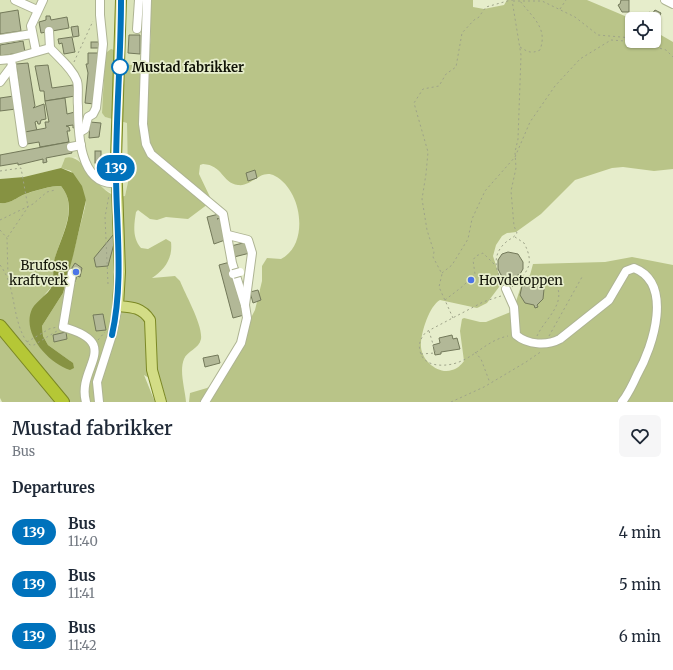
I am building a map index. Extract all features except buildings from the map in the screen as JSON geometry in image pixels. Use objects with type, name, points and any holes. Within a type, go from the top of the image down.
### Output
[{"type":"highway","points":[[0,326],[63,402]]},
{"type":"main road","points":[[121,0],[116,183],[120,272],[118,306],[139,309],[145,313],[150,320],[152,370],[161,402]]},
{"type":"street","points":[[15,0],[37,10]]},
{"type":"street","points":[[36,51],[31,26],[37,10],[43,0]]},
{"type":"street","points":[[80,132],[85,129],[88,117],[94,118],[96,108],[103,44],[100,0]]},
{"type":"street","points":[[138,0],[138,29]]},
{"type":"street","points":[[147,0],[143,124],[146,144],[151,154],[223,214],[228,235],[232,264],[245,306],[247,318],[241,343],[206,402]]},
{"type":"street","points":[[665,0],[673,4]]},
{"type":"street","points":[[49,31],[50,48],[69,69],[77,82],[81,151],[92,174],[104,182],[116,183]]},
{"type":"street","points":[[0,39],[18,39],[32,34]]},
{"type":"street","points":[[0,82],[12,62],[22,55],[50,48]]},
{"type":"street","points":[[0,60],[12,62]]},
{"type":"street","points":[[12,62],[20,108],[23,143]]},
{"type":"street","points":[[71,147],[81,145]]},
{"type":"street","points":[[228,235],[248,240],[252,253],[245,306]]},
{"type":"street","points":[[508,292],[515,313],[516,335],[523,339],[549,344],[609,300],[626,271],[634,268],[647,274],[658,286],[661,293],[663,304],[660,325],[648,356],[622,402]]},
{"type":"street","points":[[237,273],[250,271]]},
{"type":"street","points":[[72,273],[63,327],[84,335],[92,343],[95,349],[95,356],[85,386],[86,402]]},
{"type":"street","points":[[99,402],[97,382],[112,335],[118,306]]},
{"type":"path","points":[[442,274],[433,257],[434,252],[423,214],[422,199],[428,152],[421,133],[417,108],[414,103],[424,89],[439,86],[446,74],[456,67],[462,33],[474,20],[478,18],[486,7],[512,0],[542,1],[575,17],[598,35],[625,37]]},
{"type":"path","points":[[495,265],[500,249],[517,233],[514,226],[511,192],[516,168],[515,157],[519,107],[520,46],[512,0]]},
{"type":"path","points":[[559,10],[566,0]]},
{"type":"path","points":[[520,1],[542,29],[544,40],[540,50],[535,52],[530,53],[520,46]]},
{"type":"path","points":[[69,69],[76,59],[92,22],[100,15]]},
{"type":"path","points":[[453,318],[439,287],[442,274],[452,265],[468,239],[472,219],[485,191],[515,157],[530,122],[555,86],[580,59],[612,40],[625,41]]},
{"type":"path","points":[[660,48],[666,50],[673,57]]},
{"type":"path","points":[[0,171],[20,168],[28,207],[7,238],[8,277],[17,318],[27,342],[32,345],[63,327]]},
{"type":"path","points":[[0,220],[28,207],[47,192],[55,190]]},
{"type":"path","points":[[108,284],[105,217],[107,199],[110,192]]},
{"type":"path","points":[[0,230],[7,238]]},
{"type":"path","points":[[514,237],[519,238],[524,242],[529,254],[528,269],[520,280],[508,292],[483,302],[429,330],[421,339],[419,345],[423,359],[429,363],[439,365],[459,362],[494,340],[516,335]]},
{"type":"path","points":[[445,300],[463,286],[475,274],[473,260],[476,256],[485,254],[495,265],[508,292]]},
{"type":"path","points":[[0,265],[8,277]]},
{"type":"path","points":[[451,402],[490,384],[526,362],[549,344],[548,338],[552,328],[582,277]]},
{"type":"path","points":[[536,342],[540,329],[553,314],[556,307],[559,291],[554,280]]},
{"type":"path","points":[[27,342],[49,329]]},
{"type":"path","points":[[421,354],[435,354],[429,330]]},
{"type":"path","points":[[474,352],[481,359],[490,384]]},
{"type":"shaded area","points":[[0,0],[151,0],[151,39],[148,56],[128,66],[105,57],[102,113],[105,117],[127,123],[128,182],[125,196],[114,194],[104,189],[95,181],[76,157],[64,160],[61,168],[24,177],[0,179]]},
{"type":"shaded area","points":[[151,0],[473,0],[473,7],[484,9],[504,5],[507,0],[587,0],[625,16],[625,48],[661,48],[661,35],[673,42],[673,169],[654,171],[623,167],[612,168],[575,180],[541,214],[516,232],[507,233],[502,236],[496,245],[493,256],[501,281],[499,287],[487,303],[477,308],[440,300],[436,303],[426,321],[422,335],[421,347],[424,357],[437,369],[447,371],[459,367],[464,361],[460,331],[462,319],[464,318],[486,322],[513,311],[521,286],[530,275],[533,264],[605,262],[632,257],[673,265],[673,402],[189,402],[190,393],[207,388],[218,381],[255,310],[262,281],[262,266],[267,258],[281,259],[290,252],[296,242],[299,230],[299,217],[296,204],[284,183],[275,176],[265,174],[248,183],[238,185],[229,181],[215,167],[203,164],[200,165],[199,174],[210,197],[208,204],[188,219],[166,217],[157,220],[150,219],[138,210],[136,212],[134,226],[136,240],[141,248],[148,249],[166,239],[171,242],[171,254],[167,263],[164,268],[152,278],[175,276],[180,281],[199,326],[201,333],[200,342],[184,359],[182,369],[186,402],[167,402],[160,379],[149,378],[144,375],[155,402],[2,402],[0,398],[0,203],[8,202],[41,189],[52,187],[61,186],[66,194],[69,212],[67,222],[54,261],[53,282],[44,296],[42,303],[35,340],[54,360],[70,361],[48,345],[43,336],[42,326],[63,293],[86,200],[71,171],[61,168],[65,158],[72,158],[79,162],[107,192],[116,196],[125,196],[128,182],[127,123],[105,117],[102,113],[105,57],[107,52],[111,49],[117,51],[122,64],[131,65],[148,56],[151,39]]},
{"type":"shaded area","points":[[61,168],[73,173],[82,186],[86,200],[63,293],[42,326],[43,336],[48,345],[73,363],[74,368],[70,370],[53,361],[45,354],[33,337],[30,328],[32,309],[52,286],[54,261],[69,214],[69,204],[66,195],[61,186],[52,187],[24,194],[8,202],[0,203],[0,179],[24,177]]},
{"type":"bus line","name":"139","points":[[112,335],[118,306],[120,272],[116,159],[121,0]]},
{"type":"place","name":"Mustad fabrikker","points":[[120,67]]},
{"type":"place","name":"Brufoss kraftverk","points":[[76,272]]},
{"type":"place","name":"Hovdetoppen","points":[[471,280]]}]
